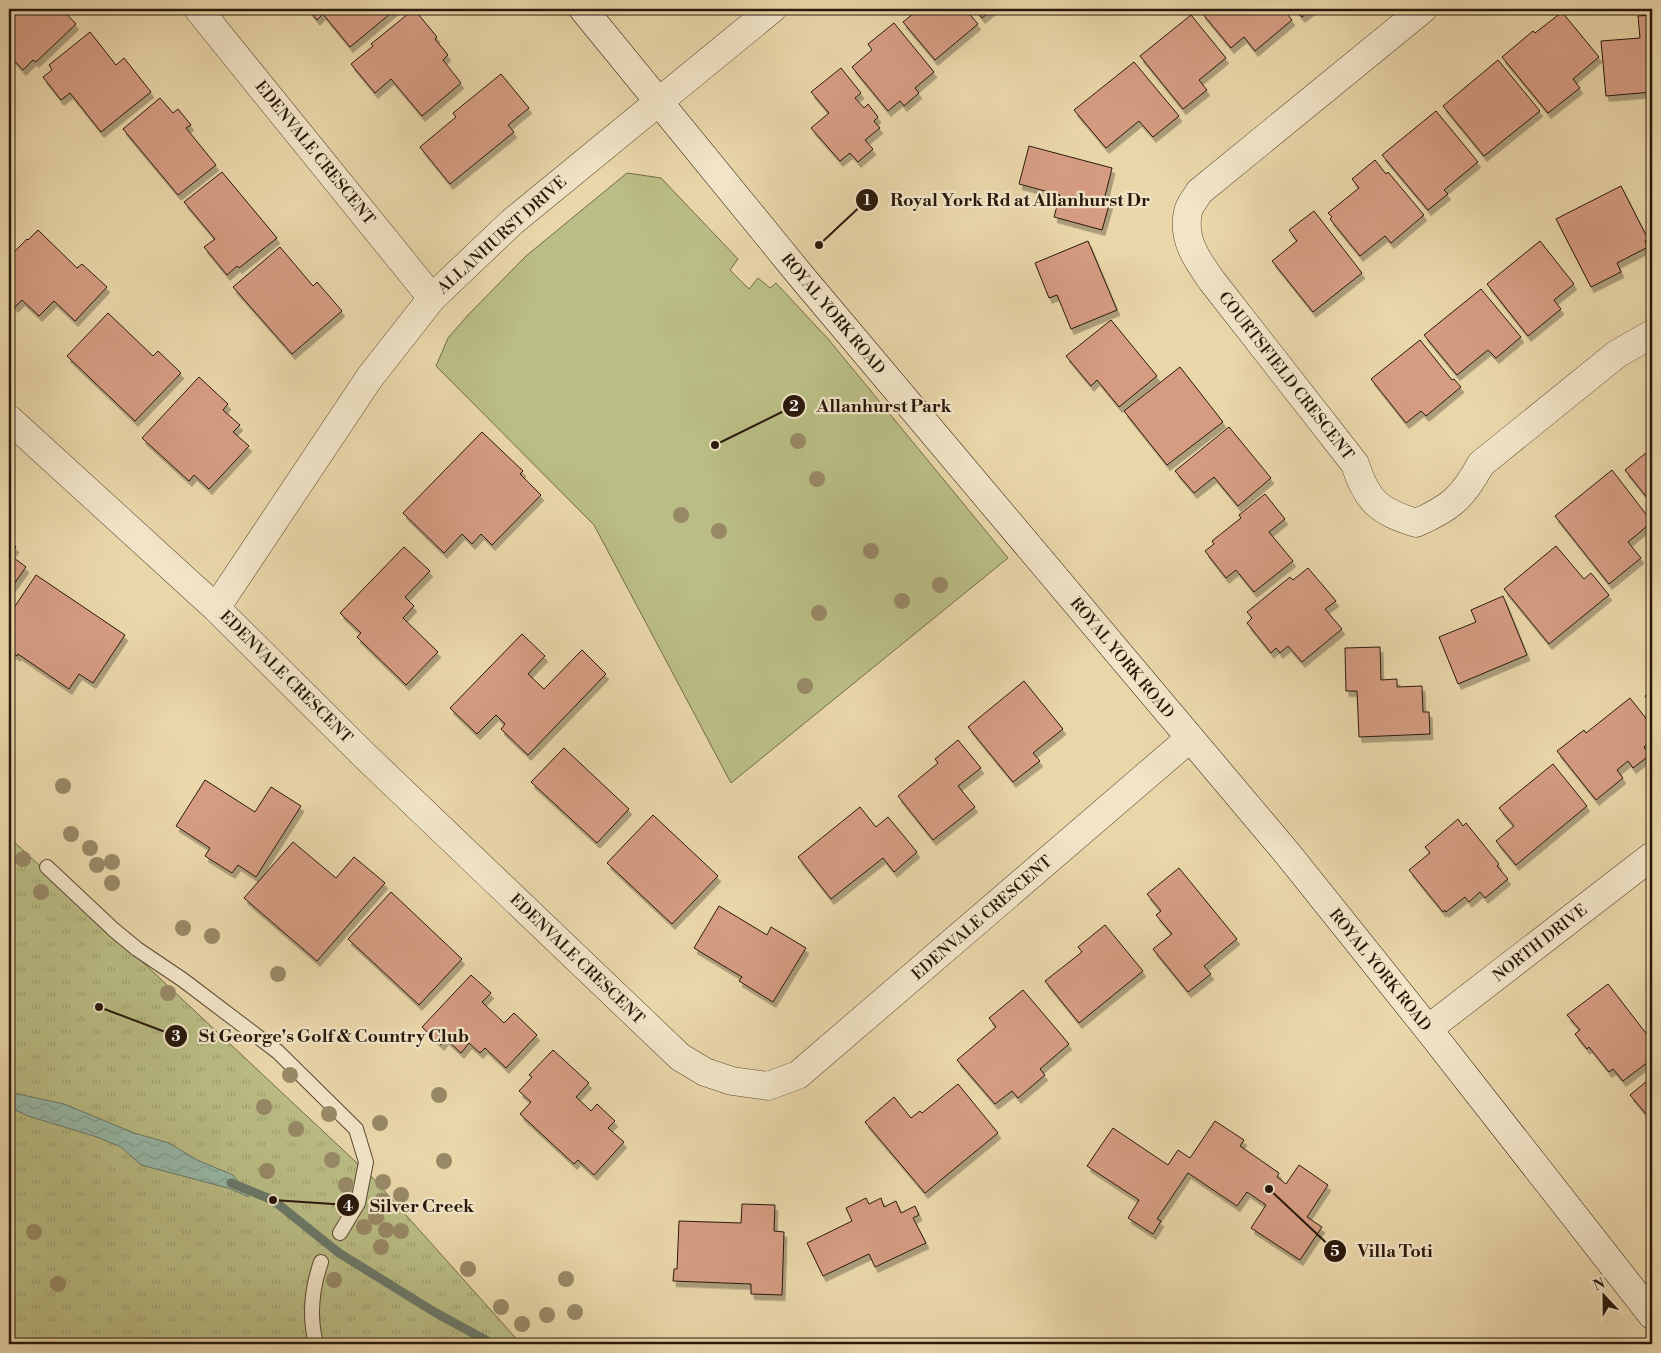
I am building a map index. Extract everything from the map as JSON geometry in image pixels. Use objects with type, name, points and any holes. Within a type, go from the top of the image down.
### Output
[{"type":"street","name":"EDENVALE CRESCENT","points":[[198,9],[432,298]]},
{"type":"street","name":"ROYAL YORK ROAD","points":[[583,9],[801,276],[1287,854],[1428,1029],[1652,1314]]},
{"type":"street","name":"ALLANHURST DRIVE","points":[[216,608],[370,378],[432,298],[512,222],[772,9]]},
{"type":"street","name":"COURTSFIELD CRESCENT","points":[[1423,9],[1199,192],[1188,211],[1186,234],[1195,257],[1355,464],[1360,482],[1372,500],[1392,515],[1416,523],[1440,512],[1460,496],[1481,464],[1617,354],[1652,334]]},
{"type":"street","name":"EDENVALE CRESCENT","points":[[9,418],[216,608],[365,756],[680,1057],[705,1072],[732,1081],[768,1086],[798,1075],[1189,739]]},
{"type":"street","name":"NORTH DRIVE","points":[[1428,1029],[1652,856]]},
{"type":"lane","points":[[47,867],[114,930],[278,1052],[356,1129],[366,1162],[358,1203],[340,1233]]},
{"type":"lane","points":[[316,1344],[312,1312],[315,1280],[321,1262]]},
{"type":"green space","points":[[627,173],[661,178],[738,259],[730,270],[749,289],[758,278],[770,288],[776,283],[829,340],[1008,558],[731,783],[594,525],[436,366],[448,338],[526,256]]},
{"type":"green space","points":[[9,837],[372,1177],[521,1344],[9,1344]]},
{"type":"water","points":[[9,1092],[64,1104],[134,1133],[169,1143],[197,1160],[233,1175],[249,1197],[228,1188],[141,1165],[121,1147],[97,1137],[28,1116],[9,1107]]},
{"type":"building","points":[[9,9],[62,9],[76,24],[36,62],[33,60],[23,70],[9,55],[9,43],[14,39],[9,33]]},
{"type":"building","points":[[308,9],[396,9],[350,47],[323,14],[317,20]]},
{"type":"building","points":[[414,9],[437,37],[435,39],[448,55],[443,60],[461,83],[422,116],[391,79],[375,93],[351,64],[373,46],[371,44]]},
{"type":"building","points":[[919,9],[965,9],[978,24],[935,60],[903,22]]},
{"type":"building","points":[[975,9],[993,9],[982,18]]},
{"type":"building","points":[[1207,9],[1283,9],[1292,20],[1255,51],[1244,37],[1231,48],[1202,13]]},
{"type":"building","points":[[1295,9],[1312,9],[1302,17]]},
{"type":"building","points":[[1562,12],[1599,57],[1573,79],[1580,88],[1548,113],[1502,57],[1533,31],[1535,33]]},
{"type":"building","points":[[1191,15],[1226,58],[1199,80],[1207,90],[1183,109],[1140,56]]},
{"type":"building","points":[[1652,15],[1652,92],[1606,96],[1601,41],[1640,38],[1638,16]]},
{"type":"building","points":[[894,23],[934,72],[915,88],[919,93],[904,106],[900,101],[888,111],[852,67],[872,50],[868,44]]},
{"type":"building","points":[[90,32],[116,65],[124,58],[151,92],[101,132],[70,93],[61,100],[43,77],[52,70],[49,65]]},
{"type":"building","points":[[1498,60],[1540,111],[1484,156],[1443,106]]},
{"type":"building","points":[[1134,62],[1179,116],[1153,137],[1139,121],[1106,148],[1074,110]]},
{"type":"building","points":[[841,68],[861,93],[855,98],[864,108],[868,104],[878,117],[874,121],[880,128],[865,140],[873,149],[858,162],[850,153],[840,161],[811,128],[829,113],[811,92]]},
{"type":"building","points":[[501,74],[529,108],[508,125],[514,132],[450,184],[420,147],[456,117],[453,113]]},
{"type":"building","points":[[160,98],[173,113],[178,109],[191,125],[186,128],[216,165],[178,195],[123,129]]},
{"type":"building","points":[[1436,111],[1478,162],[1444,190],[1448,194],[1428,210],[1382,155]]},
{"type":"building","points":[[1029,146],[1112,168],[1105,196],[1111,198],[1102,230],[1054,217],[1060,195],[1019,184]]},
{"type":"building","points":[[1375,160],[1386,174],[1388,172],[1424,215],[1391,243],[1385,236],[1360,256],[1330,219],[1332,217],[1328,213],[1359,188],[1352,179]]},
{"type":"building","points":[[222,172],[277,238],[239,268],[237,266],[227,275],[204,247],[215,239],[184,202]]},
{"type":"building","points":[[1652,180],[1652,215],[1646,181]]},
{"type":"building","points":[[1621,186],[1648,239],[1645,241],[1648,247],[1617,263],[1621,272],[1591,287],[1556,219]]},
{"type":"building","points":[[1314,211],[1362,273],[1313,312],[1272,261],[1297,241],[1289,230]]},
{"type":"building","points":[[38,230],[77,268],[82,264],[107,287],[75,321],[54,301],[39,316],[22,300],[15,307],[9,300],[9,257]]},
{"type":"building","points":[[1088,241],[1117,310],[1071,329],[1057,295],[1049,298],[1035,263]]},
{"type":"building","points":[[1540,241],[1574,284],[1554,300],[1561,309],[1528,336],[1487,284]]},
{"type":"building","points":[[280,247],[313,286],[317,282],[342,311],[292,354],[233,287]]},
{"type":"building","points":[[1481,289],[1521,337],[1496,358],[1488,350],[1457,375],[1424,335]]},
{"type":"building","points":[[108,313],[153,356],[158,351],[181,373],[135,421],[67,356]]},
{"type":"building","points":[[1111,320],[1157,376],[1119,407],[1097,380],[1091,386],[1066,356]]},
{"type":"building","points":[[1420,340],[1452,380],[1454,379],[1461,387],[1426,416],[1421,411],[1406,423],[1371,379]]},
{"type":"building","points":[[1180,367],[1223,422],[1167,465],[1124,411]]},
{"type":"building","points":[[199,377],[228,404],[223,410],[240,425],[233,432],[249,446],[209,489],[194,475],[189,481],[142,438]]},
{"type":"building","points":[[1229,427],[1271,478],[1238,506],[1214,477],[1194,493],[1175,471]]},
{"type":"building","points":[[482,432],[523,471],[520,474],[541,495],[492,545],[481,534],[472,544],[462,534],[444,553],[403,513]]},
{"type":"building","points":[[1652,448],[1652,504],[1625,470]]},
{"type":"building","points":[[1612,470],[1652,522],[1628,542],[1641,558],[1609,584],[1555,516]]},
{"type":"building","points":[[1265,494],[1285,519],[1269,532],[1293,561],[1254,592],[1236,570],[1226,578],[1205,551],[1214,544],[1212,541],[1241,518],[1239,515]]},
{"type":"building","points":[[9,541],[16,547],[10,555],[26,567],[9,591]]},
{"type":"building","points":[[1556,546],[1584,579],[1591,573],[1609,595],[1549,644],[1504,589]]},
{"type":"building","points":[[404,547],[430,571],[405,597],[414,606],[403,618],[438,652],[406,685],[357,637],[361,633],[340,613]]},
{"type":"building","points":[[1308,568],[1336,601],[1325,609],[1342,629],[1302,662],[1288,646],[1280,653],[1276,648],[1271,653],[1247,623],[1252,618],[1247,612],[1290,577],[1293,580]]},
{"type":"building","points":[[36,575],[125,635],[93,683],[79,674],[69,689],[18,654],[17,656],[9,650],[9,615]]},
{"type":"building","points":[[1503,596],[1527,655],[1458,684],[1439,637],[1476,622],[1471,610]]},
{"type":"building","points":[[522,634],[545,656],[528,674],[544,689],[582,650],[606,674],[528,755],[501,729],[505,724],[496,715],[477,734],[450,708]]},
{"type":"building","points":[[1380,647],[1381,680],[1397,679],[1397,687],[1422,686],[1423,712],[1429,712],[1430,734],[1359,737],[1357,691],[1346,691],[1345,648]]},
{"type":"building","points":[[1024,681],[1063,729],[1033,753],[1040,761],[1013,782],[968,727]]},
{"type":"building","points":[[1652,690],[1652,705],[1645,696]]},
{"type":"building","points":[[1630,698],[1652,726],[1652,740],[1644,747],[1650,755],[1633,768],[1628,761],[1617,770],[1623,778],[1596,800],[1557,751],[1584,730],[1586,733]]},
{"type":"building","points":[[958,740],[981,768],[958,786],[975,807],[933,840],[898,796],[938,763],[935,759]]},
{"type":"building","points":[[564,748],[629,809],[597,843],[531,782]]},
{"type":"building","points":[[1553,764],[1587,806],[1516,865],[1496,841],[1514,826],[1499,808]]},
{"type":"building","points":[[205,780],[255,812],[271,787],[301,806],[256,877],[238,865],[232,873],[205,856],[210,848],[176,826]]},
{"type":"building","points":[[860,807],[876,827],[888,817],[917,852],[894,872],[883,858],[831,899],[798,857]]},
{"type":"building","points":[[653,815],[718,876],[672,924],[607,863]]},
{"type":"building","points":[[1458,819],[1463,826],[1466,823],[1499,864],[1497,866],[1508,879],[1485,898],[1480,892],[1469,902],[1465,897],[1446,912],[1445,910],[1443,912],[1409,870],[1430,853],[1425,847]]},
{"type":"building","points":[[293,842],[336,878],[354,857],[385,883],[317,961],[244,898]]},
{"type":"building","points":[[1179,868],[1237,939],[1204,966],[1211,974],[1188,992],[1153,949],[1172,934],[1156,915],[1161,911],[1147,894]]},
{"type":"building","points":[[391,892],[462,959],[419,1005],[348,939]]},
{"type":"building","points":[[719,906],[767,935],[771,927],[806,948],[773,1002],[739,981],[742,977],[694,948]]},
{"type":"building","points":[[1105,925],[1143,971],[1079,1023],[1045,981],[1082,952],[1078,947]]},
{"type":"building","points":[[471,975],[491,993],[482,1002],[504,1023],[514,1013],[537,1035],[506,1068],[485,1048],[480,1053],[469,1043],[461,1053],[446,1039],[441,1045],[422,1027]]},
{"type":"building","points":[[1608,984],[1652,1041],[1652,1059],[1623,1081],[1613,1069],[1609,1072],[1589,1047],[1587,1049],[1575,1034],[1580,1030],[1567,1015]]},
{"type":"building","points":[[1023,990],[1069,1044],[1040,1069],[1045,1075],[1018,1098],[1012,1091],[995,1104],[957,1060],[996,1027],[989,1018]]},
{"type":"building","points":[[553,1050],[589,1083],[576,1097],[591,1111],[597,1104],[615,1121],[608,1128],[624,1142],[594,1175],[578,1160],[574,1164],[520,1114],[531,1102],[519,1091],[532,1077],[529,1075]]},
{"type":"building","points":[[1652,1077],[1652,1121],[1630,1095]]},
{"type":"building","points":[[958,1084],[998,1133],[925,1193],[865,1122],[894,1097],[911,1118],[920,1111],[922,1113]]},
{"type":"building","points":[[1215,1121],[1244,1140],[1240,1146],[1279,1173],[1277,1177],[1286,1184],[1299,1165],[1328,1185],[1307,1217],[1322,1227],[1300,1260],[1251,1228],[1266,1205],[1247,1192],[1237,1206],[1188,1173],[1157,1219],[1161,1221],[1153,1234],[1128,1218],[1139,1200],[1087,1166],[1113,1128],[1168,1165],[1178,1150],[1190,1158]]},
{"type":"building","points":[[866,1198],[869,1204],[881,1198],[884,1207],[896,1201],[901,1213],[915,1206],[919,1215],[913,1218],[926,1243],[875,1267],[869,1254],[823,1276],[807,1243],[852,1221],[846,1208]]},
{"type":"building","points":[[742,1204],[775,1205],[774,1231],[784,1232],[782,1295],[751,1294],[751,1284],[673,1281],[674,1269],[677,1269],[679,1221],[741,1223]]},
{"type":"waterway","points":[[231,1183],[273,1200],[339,1253],[436,1313],[493,1344]]},
{"type":"place","name":"Royal York Rd at Allanhurst Dr","points":[[819,245]]},
{"type":"place","name":"Allanhurst Park","points":[[715,445]]},
{"type":"place","name":"St George's Golf & Country Club","points":[[99,1007]]},
{"type":"place","name":"Villa Toti","points":[[1269,1189]]},
{"type":"place","name":"Silver Creek","points":[[273,1200]]}]
